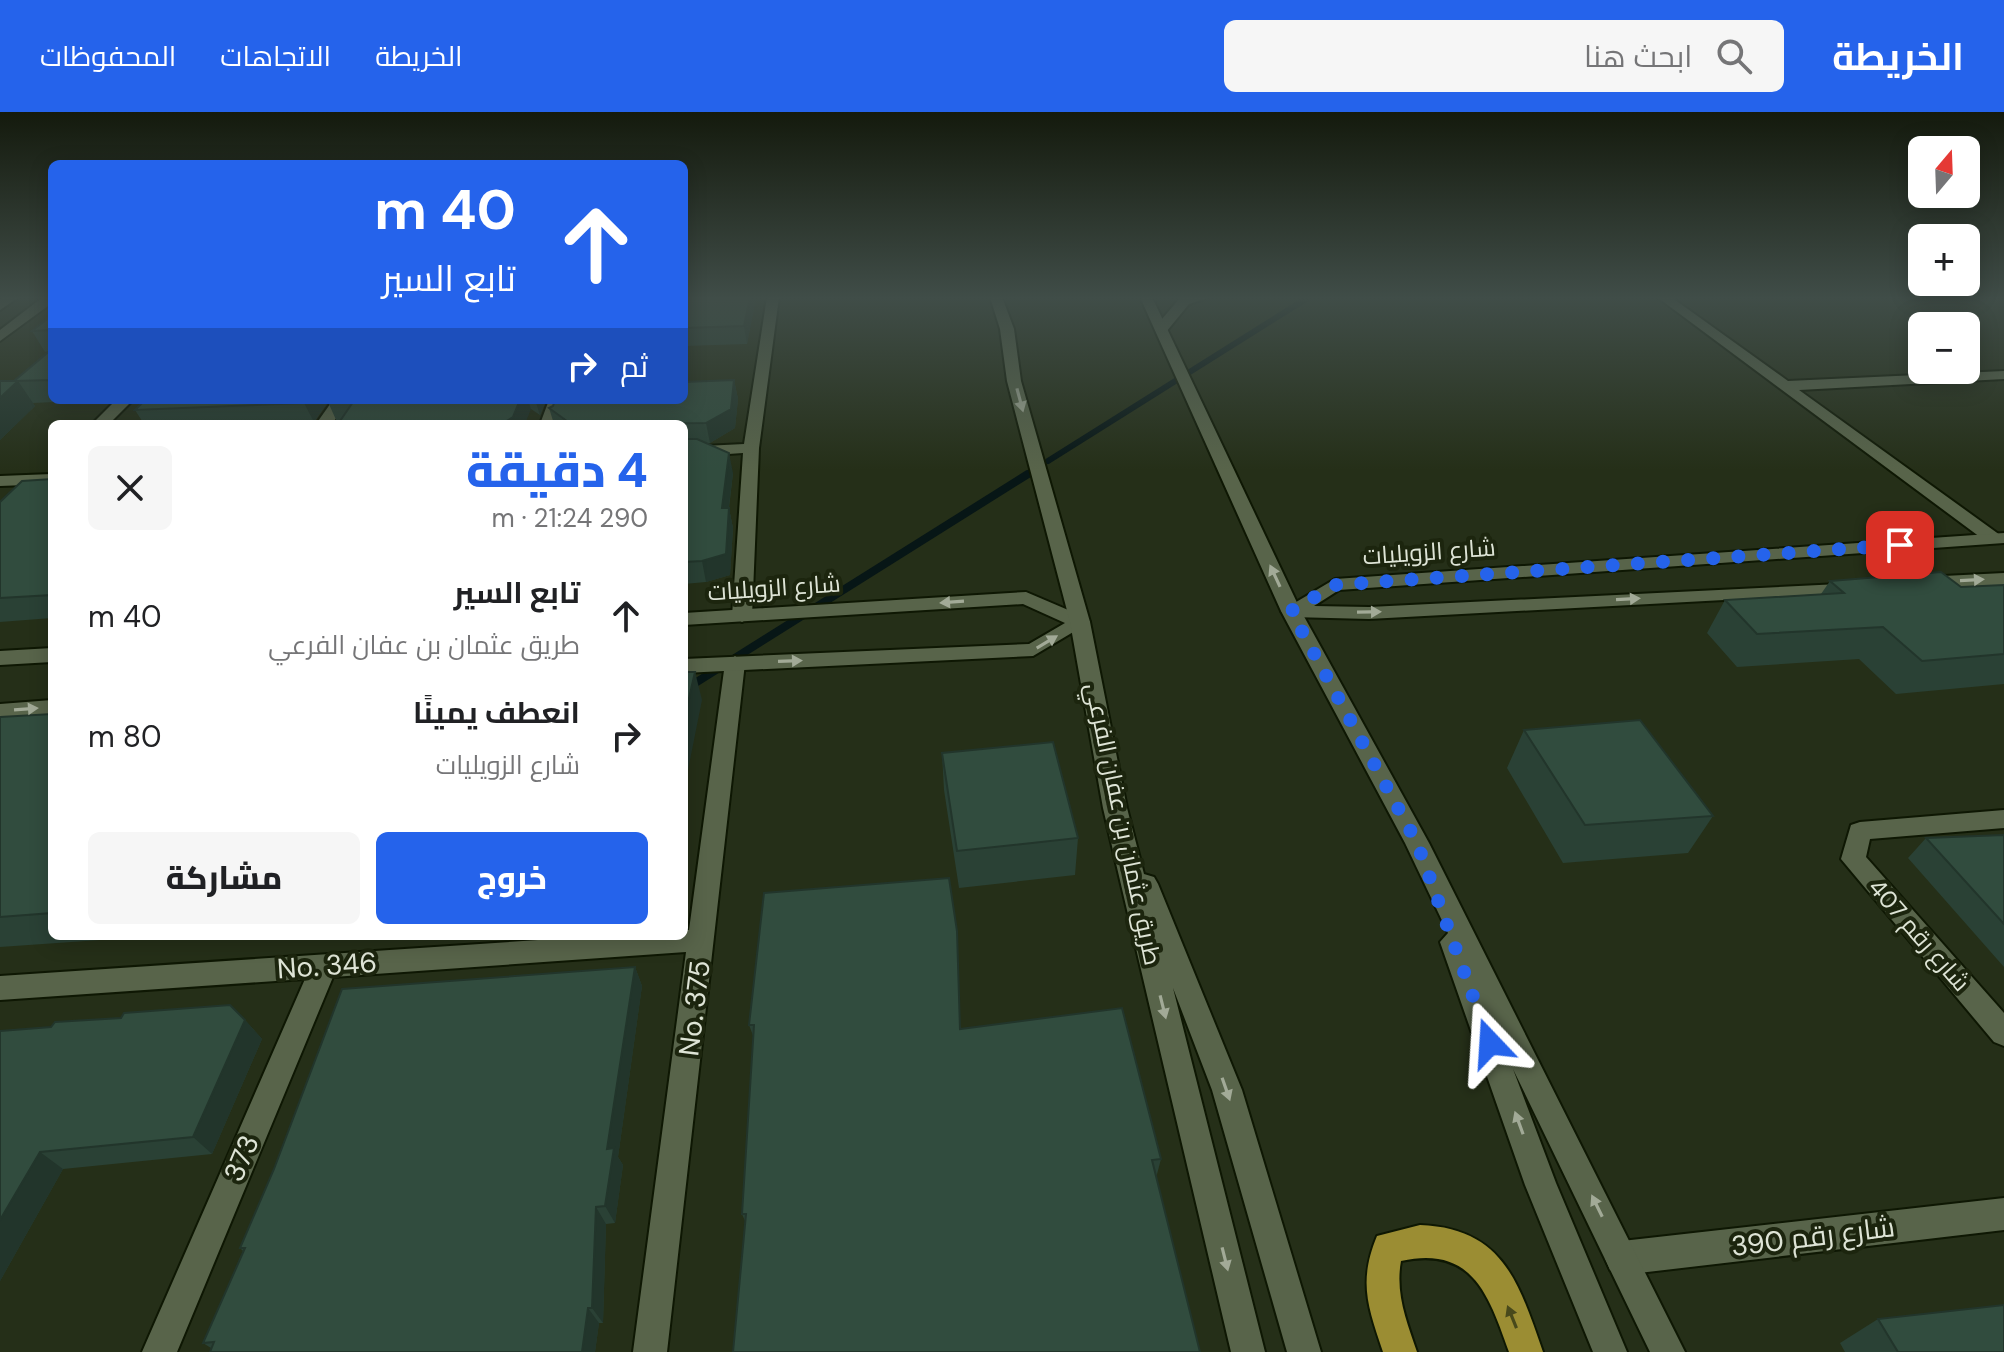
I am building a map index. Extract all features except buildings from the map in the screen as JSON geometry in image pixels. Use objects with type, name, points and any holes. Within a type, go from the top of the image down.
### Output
[{"type":"main road","points":[[1400,1352],[1380,1287],[1381,1265],[1389,1248],[1436,1240],[1454,1245],[1475,1259],[1498,1282],[1526,1352]]},
{"type":"street","points":[[742,616],[751,448],[765,355]]},
{"type":"street","name":"طريق عثمان بن عفان الفرعي","points":[[1010,355],[1014,381],[1080,622],[1115,808],[1248,1352]]},
{"type":"street","points":[[1173,355],[1291,611],[1417,843],[1668,1352]]},
{"type":"street","points":[[1742,355],[1999,539]]},
{"type":"street","points":[[1785,386],[2004,375]]},
{"type":"street","points":[[104,420],[121,404]]},
{"type":"street","points":[[688,452],[751,448]]},
{"type":"street","points":[[0,481],[48,476]]},
{"type":"street","name":"شارع الزويليات","points":[[1291,611],[1335,585],[1999,539]]},
{"type":"street","points":[[1909,584],[2004,579]]},
{"type":"street","points":[[1291,611],[1369,613],[1877,586]]},
{"type":"street","name":"شارع الزويليات","points":[[688,619],[1026,598],[1080,622]]},
{"type":"street","points":[[688,666],[1033,650],[1080,622]]},
{"type":"street","points":[[0,658],[48,655]]},
{"type":"street","name":"No. 375","points":[[650,1352],[735,663]]},
{"type":"street","points":[[0,711],[48,707]]},
{"type":"street","points":[[1115,808],[1227,1090],[1304,1352]]},
{"type":"street","name":"شارع رقم 407","points":[[2004,819],[1860,831],[1853,859],[2004,1033]]},
{"type":"street","points":[[1417,843],[1541,1185],[1610,1352]]},
{"type":"street","name":"No. 346","points":[[0,988],[702,940]]},
{"type":"street","name":"373","points":[[159,1352],[324,965]]},
{"type":"street","name":"شارع رقم 390","points":[[1622,1258],[2004,1214]]},
{"type":"waterway","points":[[1048,461],[1217,355]]},
{"type":"waterway","points":[[688,687],[1028,474]]},
{"type":"route","points":[[1490,1043],[1417,843],[1291,611],[1335,585],[1900,545]]}]
